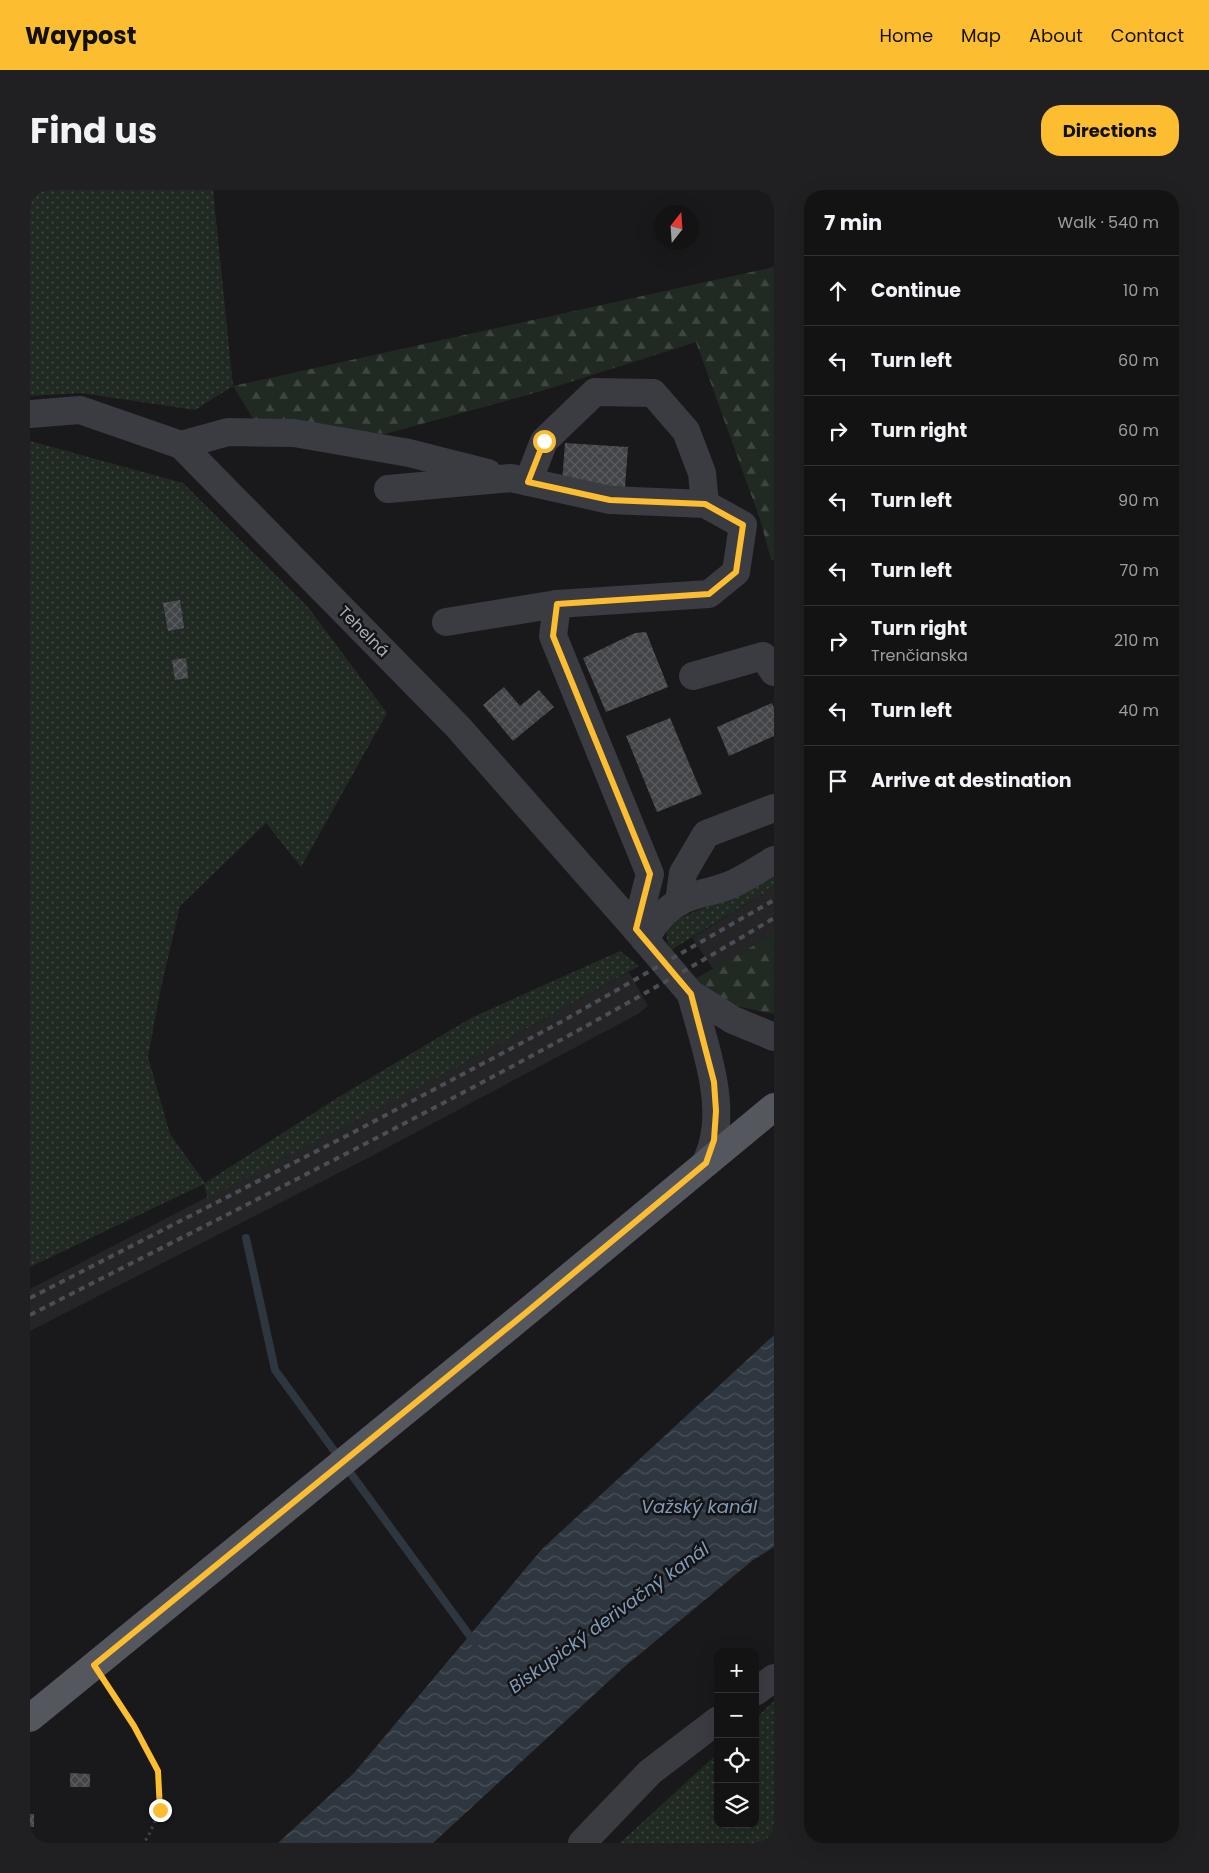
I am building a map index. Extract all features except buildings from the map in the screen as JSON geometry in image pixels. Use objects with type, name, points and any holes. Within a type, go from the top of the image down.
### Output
[{"type":"main road","points":[[30,1718],[774,1107]]},
{"type":"street","points":[[520,480],[544,441],[595,392],[653,393],[686,431],[702,473],[705,504]]},
{"type":"street","name":"Tehelná","points":[[30,414],[80,410],[181,445],[458,727],[641,934],[691,994]]},
{"type":"street","points":[[181,445],[228,432],[294,433],[409,454],[610,500],[705,504],[743,525],[736,572],[709,594],[557,604],[446,622]]},
{"type":"street","points":[[388,489],[520,480]]},
{"type":"street","points":[[557,604],[553,636],[650,874],[641,934]]},
{"type":"street","points":[[693,676],[763,656],[774,672]]},
{"type":"street","points":[[679,902],[683,873],[706,834],[774,808]]},
{"type":"street","points":[[641,934],[679,902],[733,884],[774,860]]},
{"type":"street","points":[[691,994],[733,1020],[774,1037]]},
{"type":"street","points":[[691,994],[714,1082],[716,1111],[714,1140],[706,1163]]},
{"type":"street","points":[[759,1689],[774,1678]]},
{"type":"street","points":[[582,1843],[650,1772],[714,1723]]},
{"type":"path","points":[[94,1665],[134,1726],[158,1771],[160,1810],[148,1837],[143,1843]]},
{"type":"shaded area","points":[[774,887],[774,934],[713,969],[692,938]]},
{"type":"shaded area","points":[[629,972],[648,1006],[638,1014],[368,1158],[30,1331],[30,1289],[458,1067]]},
{"type":"green space","points":[[30,190],[213,190],[233,386],[195,410],[81,393],[30,396]]},
{"type":"green space","points":[[774,267],[774,560],[771,560],[760,519],[696,342],[545,390],[385,434],[254,420],[233,386]]},
{"type":"green space","points":[[30,441],[183,483],[308,607],[387,713],[301,867],[266,823],[180,906],[160,992],[148,1057],[170,1134],[205,1183],[337,1098],[471,1018],[620,951],[639,966],[458,1067],[207,1198],[204,1184],[30,1267]]},
{"type":"green space","points":[[774,869],[774,887],[671,950],[666,930],[675,920],[706,907]]},
{"type":"green space","points":[[774,934],[774,1014],[741,1007],[717,996],[695,979]]},
{"type":"green space","points":[[774,1701],[774,1843],[620,1843],[714,1757],[714,1828],[759,1828],[759,1715]]},
{"type":"water","name":"Važský kanál","points":[[774,1335],[774,1547],[753,1560],[623,1668],[433,1843],[278,1843],[354,1773],[542,1549]]},
{"type":"waterway","points":[[246,1238],[275,1370],[475,1643]]},
{"type":"railway","points":[[30,1298],[352,1133],[561,1022],[774,900]]},
{"type":"railway","points":[[30,1315],[499,1074],[774,918]]},
{"type":"route","points":[[160,1810],[158,1771],[134,1726],[94,1665],[528,1311],[706,1163],[714,1140],[716,1111],[714,1082],[691,994],[636,929],[650,874],[553,636],[557,604],[709,594],[736,572],[743,525],[705,504],[610,500],[528,482],[544,441]]},
{"type":"water label","name":"Biskupický derivačný kanál","points":[[609,1618]]}]
